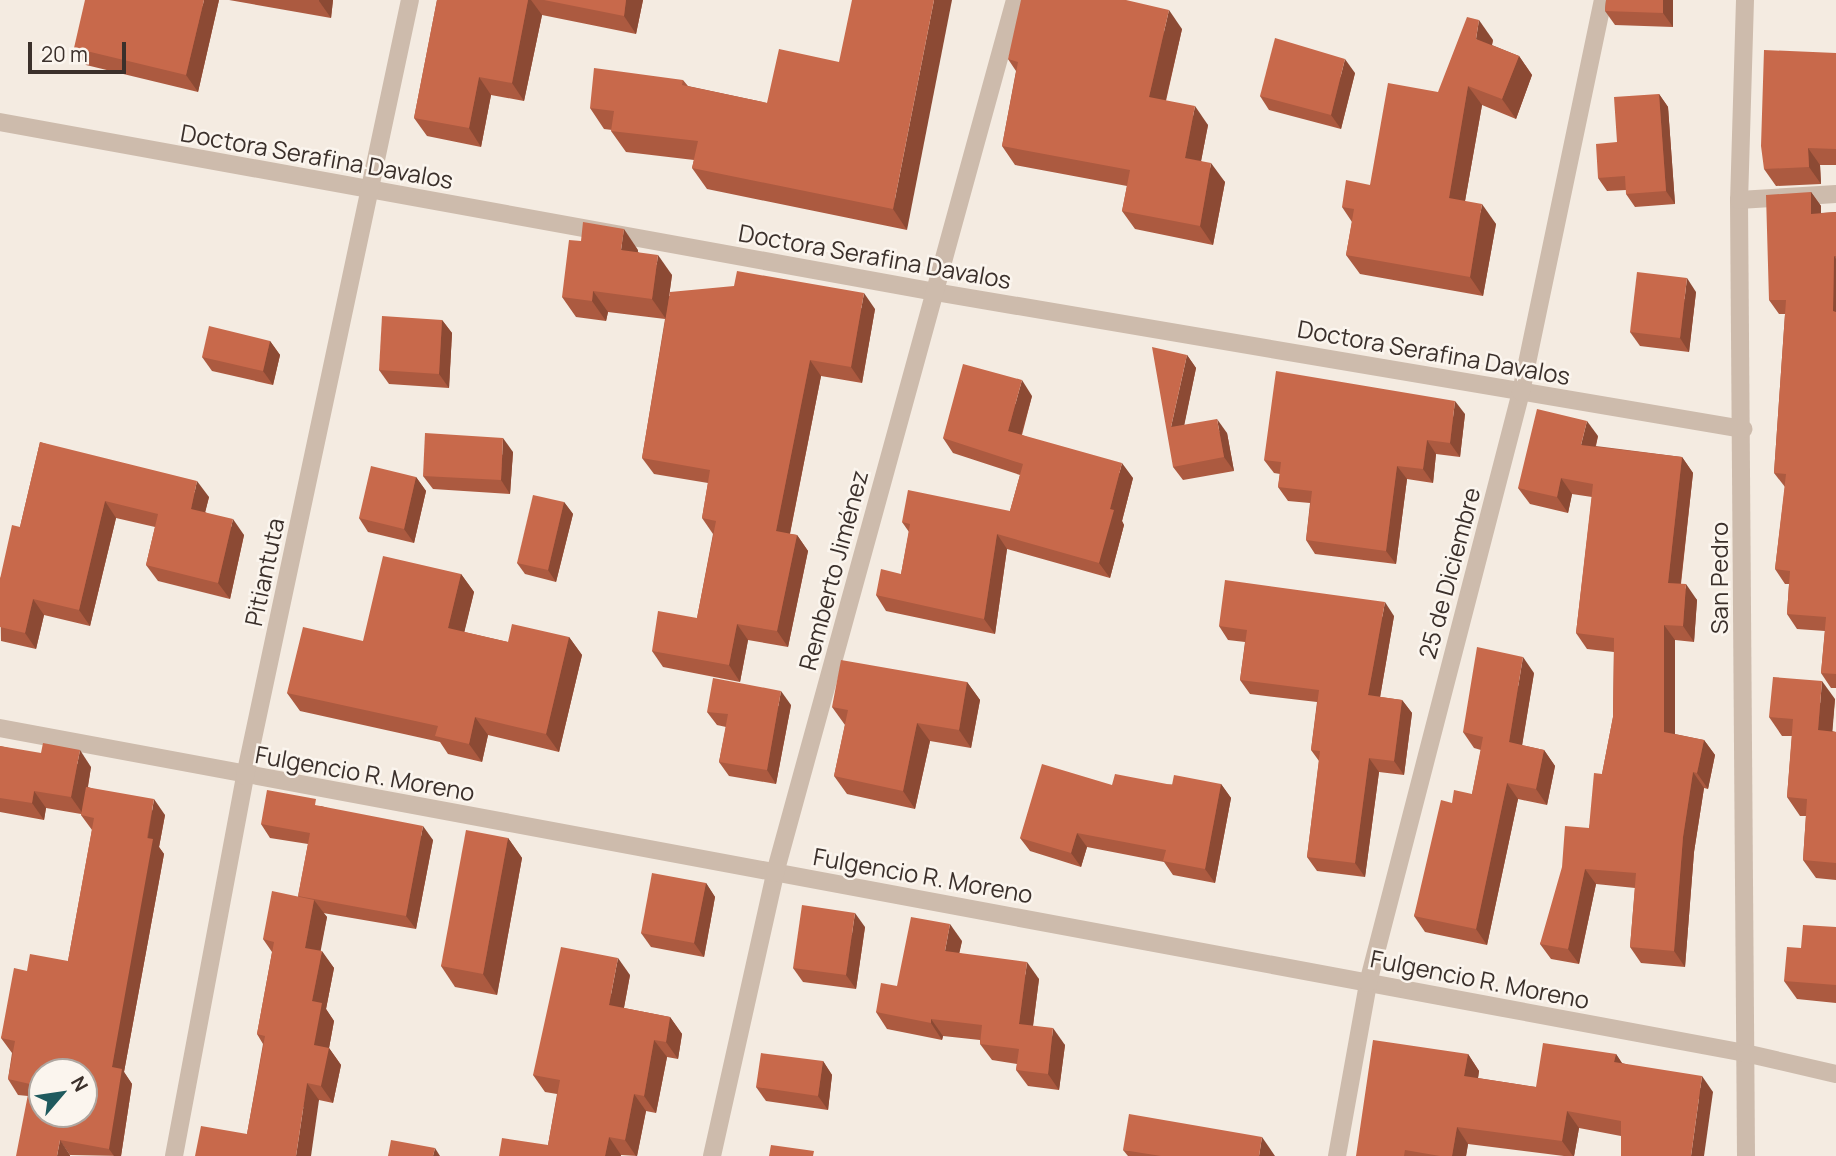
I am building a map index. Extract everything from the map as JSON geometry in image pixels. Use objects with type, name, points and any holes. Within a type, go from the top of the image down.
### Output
[{"type":"street","name":"Pitiantuta","points":[[174,1156],[245,776],[410,0]]},
{"type":"street","name":"Remberto Jiménez","points":[[712,1156],[775,873],[1015,0]]},
{"type":"street","name":"25 de Diciembre","points":[[1337,1156],[1368,983],[1521,392],[1603,0]]},
{"type":"street","name":"San Pedro","points":[[1745,0],[1738,200],[1743,429],[1746,1156]]},
{"type":"street","name":"Doctora Serafina Davalos","points":[[0,122],[935,292],[1743,429]]},
{"type":"street","points":[[1738,200],[1836,194]]},
{"type":"street","name":"Fulgencio R. Moreno","points":[[0,728],[245,776],[1745,1053],[1836,1074]]},
{"type":"building","points":[[85,0],[204,0],[186,75],[74,48]]},
{"type":"building","points":[[437,0],[528,0],[512,83],[479,77],[469,128],[414,118]]},
{"type":"building","points":[[544,0],[626,0],[624,16]]},
{"type":"building","points":[[852,0],[934,0],[893,209],[692,168],[698,141],[611,131],[614,111],[590,108],[594,68],[683,80],[682,85],[767,103],[779,49],[839,62]]},
{"type":"building","points":[[1021,0],[1126,0],[1169,10],[1149,97],[1195,106],[1185,158],[1211,163],[1200,226],[1122,211],[1130,170],[1002,146],[1018,62],[1008,59]]},
{"type":"building","points":[[1606,0],[1663,0],[1663,13],[1605,11]]},
{"type":"building","points":[[1467,17],[1479,20],[1476,39],[1519,56],[1502,99],[1468,86],[1449,198],[1482,204],[1470,277],[1346,255],[1354,209],[1342,207],[1346,180],[1370,185],[1388,83],[1438,92]]},
{"type":"building","points":[[1275,38],[1345,59],[1331,115],[1260,96]]},
{"type":"building","points":[[1764,50],[1836,53],[1836,149],[1808,148],[1809,167],[1764,169],[1761,146]]},
{"type":"building","points":[[1659,94],[1666,191],[1626,194],[1625,176],[1598,178],[1596,144],[1617,142],[1614,97]]},
{"type":"building","points":[[1811,192],[1811,214],[1836,212],[1833,311],[1836,312],[1836,674],[1821,673],[1826,617],[1787,614],[1790,571],[1775,569],[1786,474],[1774,473],[1786,300],[1769,300],[1766,195]]},
{"type":"building","points":[[583,222],[624,229],[621,250],[658,255],[652,299],[593,291],[592,301],[562,297],[569,240],[581,241]]},
{"type":"building","points":[[737,271],[864,293],[851,367],[810,360],[776,531],[797,535],[777,631],[737,624],[729,665],[652,651],[658,611],[697,618],[716,521],[702,518],[710,470],[642,458],[670,292],[734,286]]},
{"type":"building","points":[[1637,272],[1687,278],[1680,338],[1630,332]]},
{"type":"building","points":[[382,316],[442,320],[439,374],[379,370]]},
{"type":"building","points":[[209,326],[270,341],[263,371],[202,357]]},
{"type":"building","points":[[1152,347],[1187,355],[1171,427],[1217,419],[1224,457],[1173,467]]},
{"type":"building","points":[[963,364],[1022,380],[1008,431],[1122,463],[1110,509],[1114,510],[1099,563],[997,534],[984,619],[876,595],[881,569],[901,574],[910,524],[902,522],[908,490],[1010,511],[1023,464],[943,438]]},
{"type":"building","points":[[1276,371],[1455,401],[1450,443],[1427,440],[1423,469],[1397,466],[1386,551],[1306,540],[1312,491],[1278,487],[1281,462],[1264,460]]},
{"type":"building","points":[[1537,409],[1587,421],[1581,445],[1682,457],[1668,583],[1686,584],[1683,626],[1664,625],[1664,732],[1704,740],[1697,773],[1693,772],[1683,837],[1674,951],[1630,947],[1636,873],[1585,869],[1568,949],[1540,944],[1562,867],[1565,826],[1589,828],[1594,773],[1602,774],[1613,717],[1614,638],[1576,633],[1593,484],[1561,478],[1557,497],[1518,488]]},
{"type":"building","points":[[425,433],[503,438],[501,480],[423,476]]},
{"type":"building","points":[[40,442],[197,481],[191,509],[233,519],[218,583],[146,565],[158,514],[105,501],[79,610],[33,599],[25,633],[0,627],[0,579],[12,525],[20,527]]},
{"type":"building","points":[[371,466],[416,477],[404,529],[359,518]]},
{"type":"building","points":[[533,495],[564,502],[548,570],[517,563]]},
{"type":"building","points":[[383,556],[461,574],[448,628],[508,642],[512,624],[569,637],[546,734],[475,717],[469,744],[435,736],[438,726],[287,693],[303,627],[363,641]]},
{"type":"building","points":[[1225,580],[1385,602],[1368,695],[1402,700],[1394,761],[1369,758],[1355,863],[1307,857],[1320,751],[1311,750],[1319,690],[1240,680],[1247,630],[1219,626]]},
{"type":"building","points":[[1477,647],[1523,657],[1509,742],[1544,750],[1536,789],[1507,783],[1476,929],[1414,916],[1441,800],[1452,803],[1454,790],[1472,794],[1483,737],[1463,732]]},
{"type":"building","points":[[841,660],[967,682],[959,730],[917,723],[903,791],[834,776],[848,710],[832,707]]},
{"type":"building","points":[[1773,677],[1822,681],[1818,730],[1836,732],[1836,863],[1803,860],[1807,799],[1787,797],[1793,719],[1769,717]]},
{"type":"building","points":[[713,678],[781,691],[767,770],[719,762],[728,714],[707,712]]},
{"type":"building","points":[[43,743],[80,750],[71,797],[34,791],[32,803],[0,798],[0,746],[41,753]]},
{"type":"building","points":[[1042,764],[1112,785],[1115,774],[1172,785],[1174,775],[1221,784],[1205,869],[1163,861],[1166,850],[1077,833],[1071,853],[1020,838]]},
{"type":"building","points":[[86,787],[154,799],[147,838],[153,839],[112,1067],[122,1069],[109,1149],[60,1140],[57,1156],[16,1156],[28,1094],[28,1128],[98,1128],[98,1058],[28,1058],[28,1084],[8,1079],[15,1041],[1,1038],[14,968],[27,971],[30,954],[68,961],[94,818],[81,815]]},
{"type":"building","points":[[267,790],[316,799],[315,805],[423,826],[406,916],[298,896],[310,833],[261,824]]},
{"type":"building","points":[[466,830],[508,838],[483,974],[441,966]]},
{"type":"building","points":[[652,873],[706,883],[694,943],[641,933]]},
{"type":"building","points":[[272,891],[314,900],[305,948],[322,951],[312,1001],[322,1003],[314,1045],[329,1048],[321,1086],[307,1083],[296,1156],[195,1156],[201,1126],[247,1134],[265,1036],[257,1034],[274,942],[263,939]]},
{"type":"building","points":[[802,905],[855,913],[846,975],[793,968]]},
{"type":"building","points":[[911,917],[950,924],[945,951],[1027,962],[1019,1024],[1053,1028],[1048,1074],[1016,1070],[1019,1049],[980,1044],[982,1025],[931,1019],[931,1023],[876,1012],[881,983],[897,986]]},
{"type":"building","points":[[1803,925],[1836,927],[1836,985],[1784,981],[1787,947],[1801,948]]},
{"type":"building","points":[[561,947],[618,958],[609,1005],[670,1017],[666,1042],[654,1040],[644,1096],[634,1094],[625,1140],[609,1137],[605,1156],[499,1156],[502,1138],[548,1145],[560,1080],[533,1075]]},
{"type":"building","points":[[1373,1040],[1468,1054],[1464,1076],[1536,1087],[1543,1043],[1616,1054],[1614,1062],[1702,1076],[1691,1156],[1621,1156],[1621,1121],[1567,1111],[1562,1141],[1457,1127],[1452,1156],[1405,1150],[1404,1156],[1356,1156]]},
{"type":"building","points":[[761,1053],[823,1061],[818,1096],[756,1087]]},
{"type":"building","points":[[1129,1114],[1262,1137],[1259,1156],[1161,1156],[1123,1150]]},
{"type":"building","points":[[391,1140],[435,1148],[433,1156],[388,1156]]},
{"type":"building","points":[[771,1145],[814,1151],[813,1156],[769,1156]]}]
